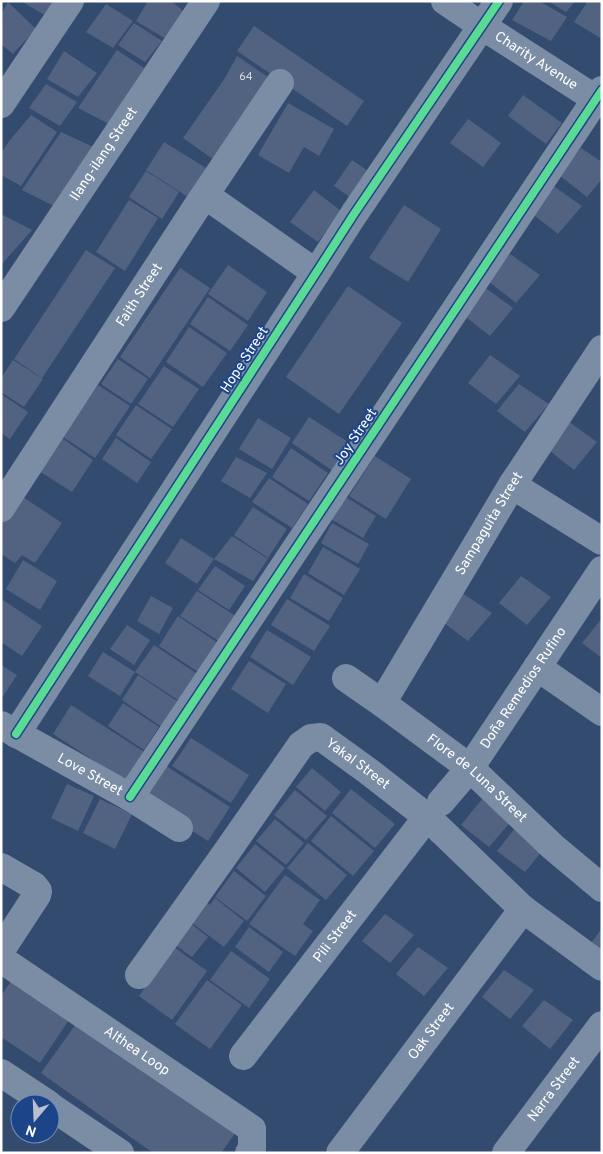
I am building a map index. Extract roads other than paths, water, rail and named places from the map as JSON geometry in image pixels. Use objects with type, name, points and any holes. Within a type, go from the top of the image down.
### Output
[{"type":"street","points":[[1,104],[70,1]]},
{"type":"street","name":"Ilang-ilang Street","points":[[1,308],[206,1]]},
{"type":"street","name":"Charity Avenue","points":[[445,1],[482,26],[600,98]]},
{"type":"street","name":"Hope Street","points":[[9,730],[354,214],[499,1]]},
{"type":"street","name":"Faith Street","points":[[1,508],[280,83]]},
{"type":"street","name":"Joy Street","points":[[130,797],[600,98]]},
{"type":"street","points":[[205,195],[316,273]]},
{"type":"street","name":"Sampaguita Street","points":[[382,703],[512,485],[602,349]]},
{"type":"street","points":[[512,485],[602,541]]},
{"type":"street","name":"Doña Remedios Rufino","points":[[434,809],[470,768],[602,570]]},
{"type":"street","points":[[537,667],[602,712]]},
{"type":"street","name":"Flore de Luna Street","points":[[346,678],[470,768],[553,847],[602,888]]},
{"type":"street","name":"Love Street","points":[[9,730],[130,797],[178,828]]},
{"type":"street","name":"Yakal Street","points":[[139,975],[302,745],[311,738],[322,737],[368,771],[434,809],[523,909],[602,967]]},
{"type":"street","name":"Pili Street","points":[[243,1056],[434,809]]},
{"type":"street","points":[[1,866],[34,886],[38,891],[38,895],[1,950]]},
{"type":"street","name":"Oak Street","points":[[340,1153],[523,909]]},
{"type":"street","name":"Althea Loop","points":[[1,959],[252,1128],[252,1149],[249,1153]]},
{"type":"street","name":"Narra Street","points":[[506,1153],[602,1025]]},
{"type":"street","points":[[1,1072],[33,1094]]},
{"type":"street","points":[[60,1112],[120,1153]]}]
